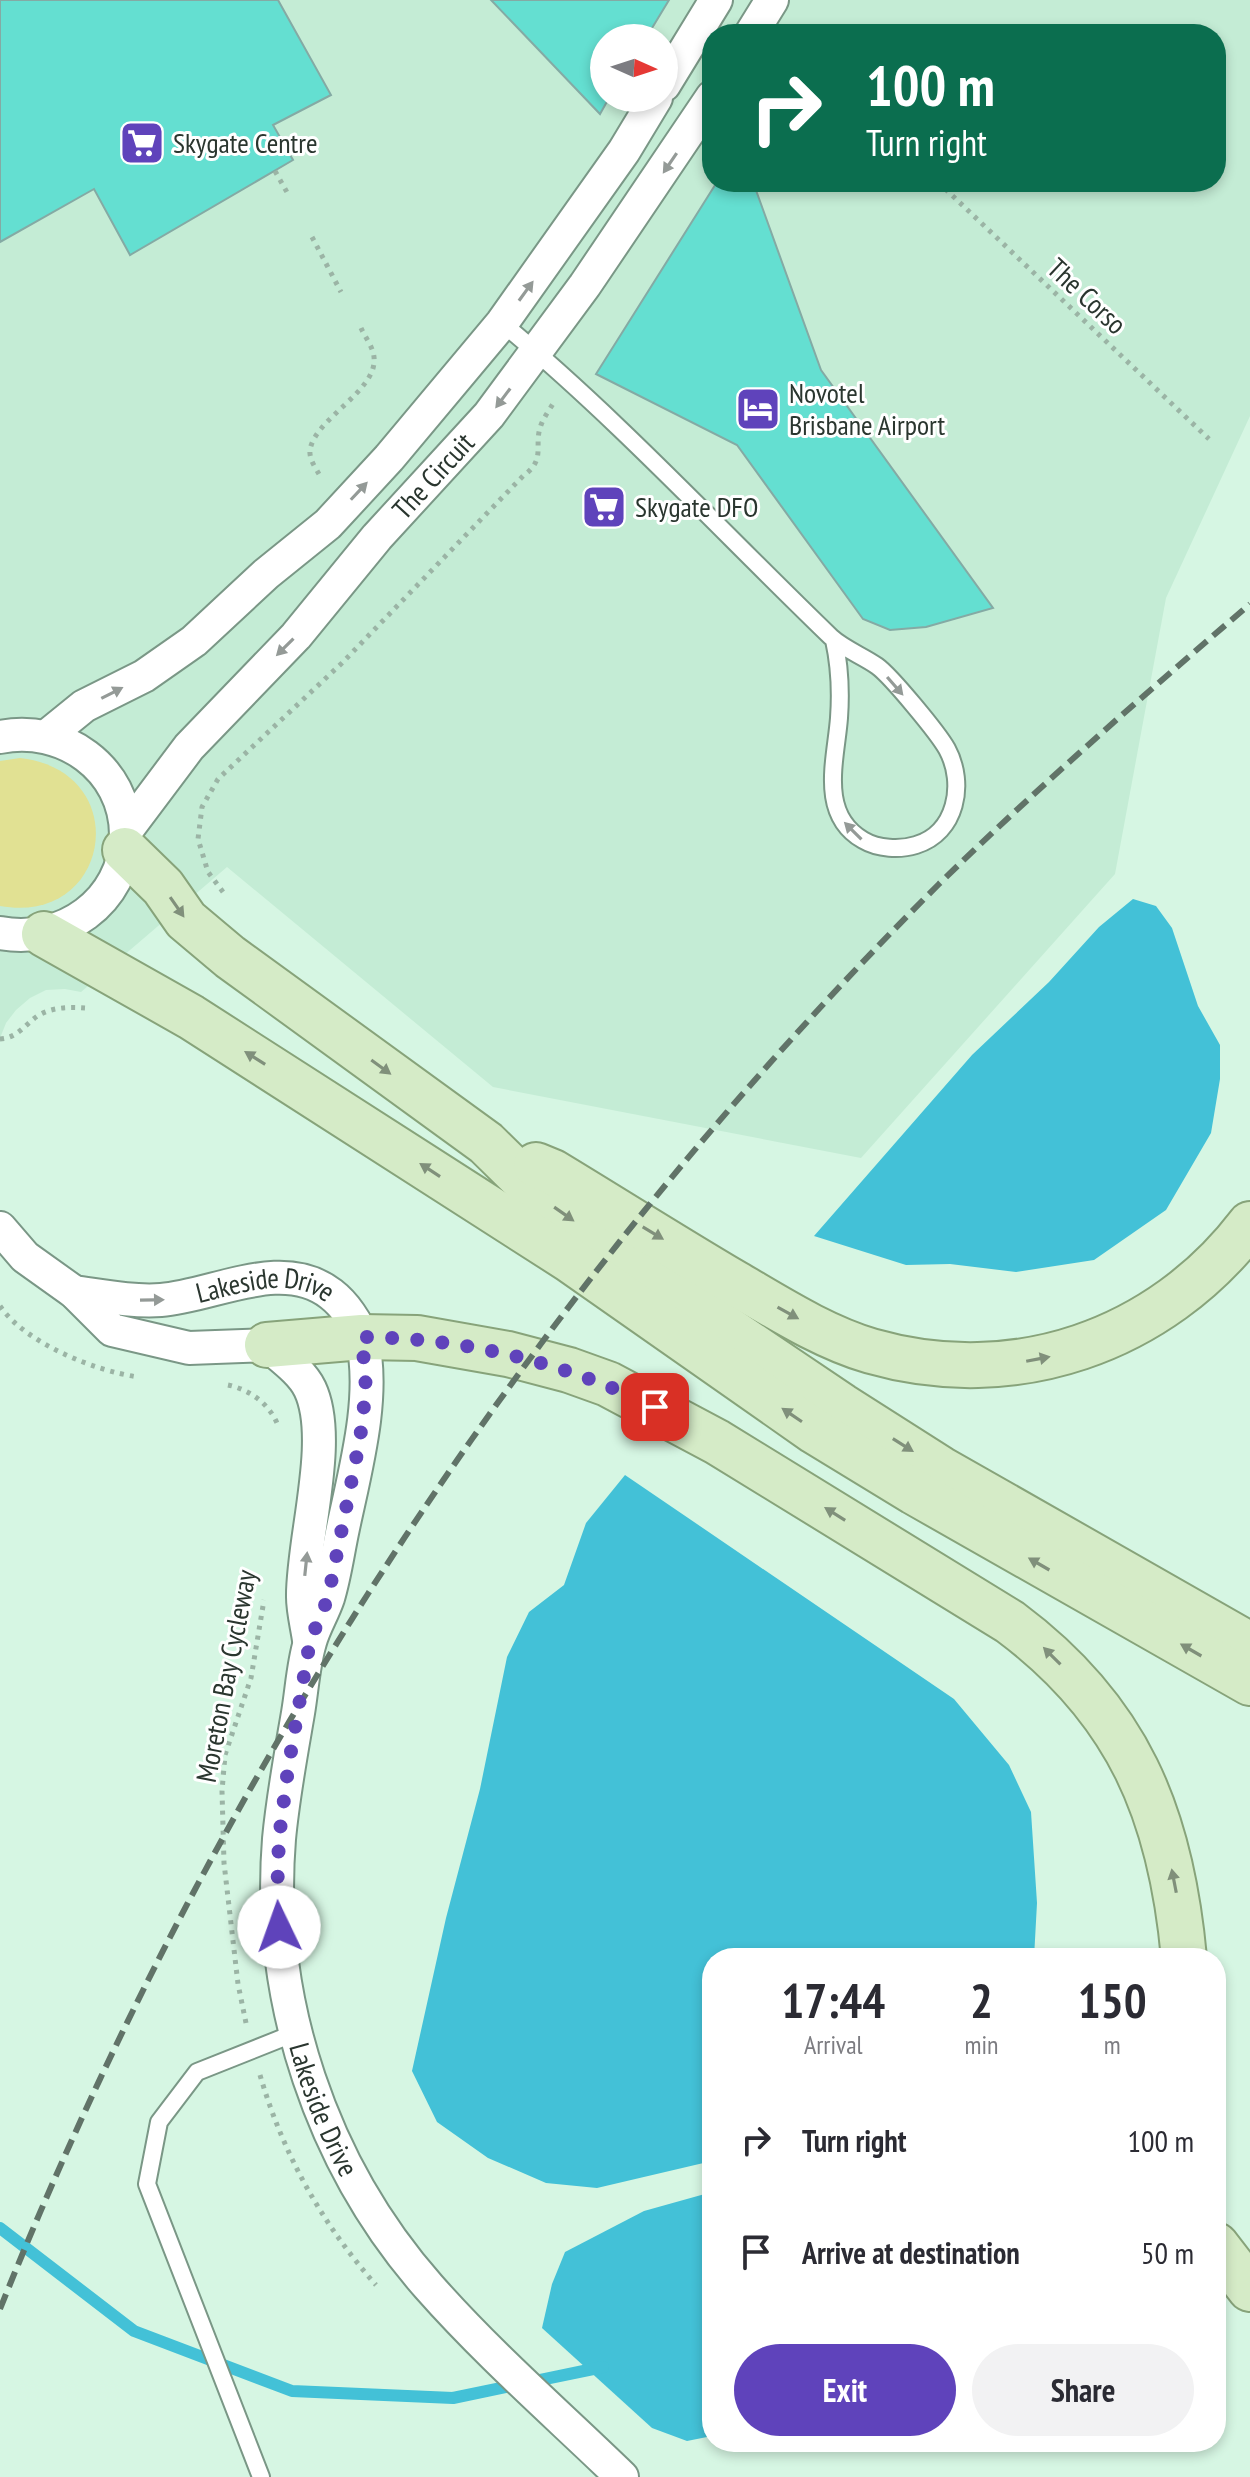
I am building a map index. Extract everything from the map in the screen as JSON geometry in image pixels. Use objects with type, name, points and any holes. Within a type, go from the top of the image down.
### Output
[{"type":"main road","points":[[125,840],[186,920],[230,957],[486,1143],[542,1198],[748,1345],[1133,1598],[1250,1683]]},
{"type":"main road","points":[[44,934],[191,1017],[570,1260],[827,1438],[927,1500],[1133,1598],[1250,1645]]},
{"type":"main road","points":[[486,1143],[553,1172],[809,1324],[869,1350],[944,1364],[1022,1362],[1096,1343],[1168,1304],[1212,1268],[1250,1224]]},
{"type":"main road","points":[[267,1345],[362,1337],[417,1338],[463,1344],[569,1370],[608,1384],[717,1442],[997,1614],[1030,1636],[1073,1677],[1132,1757],[1151,1797],[1166,1843],[1176,1889],[1183,1948]]},
{"type":"main road","points":[[1226,2258],[1250,2289]]},
{"type":"street","points":[[678,62],[716,0]]},
{"type":"street","points":[[757,24],[772,0]]},
{"type":"street","name":"The Circuit","points":[[17,733],[84,706],[144,676],[194,641],[266,574],[328,524],[389,458],[502,323],[606,177],[647,112]]},
{"type":"street","name":"The Circuit","points":[[44,934],[74,924],[98,904],[115,879],[125,840],[189,747],[296,636],[362,554],[489,415],[537,353],[661,177],[702,113]]},
{"type":"street","points":[[17,733],[78,749],[102,770],[119,799],[125,840]]},
{"type":"street","points":[[0,933],[18,937],[44,934]]},
{"type":"street","name":"Lakeside Drive","points":[[0,1228],[25,1257],[74,1292],[112,1330],[189,1348],[267,1345],[310,1388],[318,1413],[317,1456],[303,1598],[310,1641]]},
{"type":"street","name":"Lakeside Drive","points":[[74,1292],[127,1300],[162,1300],[275,1278],[303,1280],[337,1299],[362,1337],[366,1389],[360,1439],[328,1598],[310,1641],[279,1838],[277,1898],[282,1957],[295,2033],[317,2102],[346,2168],[427,2285],[622,2477]]},
{"type":"lane","points":[[502,323],[633,441],[834,640],[880,668],[948,750],[956,783],[953,811],[946,823],[925,842],[912,847],[880,847],[863,841],[842,819],[835,802],[832,772],[841,671],[834,640]]},
{"type":"lane","points":[[261,2477],[147,2184],[159,2122],[197,2072],[295,2033]]},
{"type":"path","points":[[275,171],[288,194]]},
{"type":"path","name":"The Corso","points":[[949,192],[1209,439]]},
{"type":"path","points":[[312,237],[341,292]]},
{"type":"path","points":[[319,474],[313,465],[310,449],[371,373],[374,362],[361,328]]},
{"type":"path","points":[[229,900],[208,872],[198,839],[202,807],[210,791],[233,763],[342,663],[534,468],[540,427],[549,411]]},
{"type":"path","points":[[0,1306],[24,1329],[69,1357],[115,1373],[149,1378]]},
{"type":"path","points":[[226,1385],[246,1390],[267,1407],[276,1420],[281,1438]]},
{"type":"path","name":"Moreton Bay Cycleway","points":[[264,1598],[251,1678],[225,1755],[222,1791],[223,1848],[238,1984],[252,2048],[276,2122],[306,2188],[336,2237],[378,2286]]},
{"type":"shaded area","name":"Skygate DFO","points":[[0,0],[1250,0],[1250,416],[1166,598],[1115,874],[861,1158],[493,1087],[227,867],[81,992],[46,990],[16,1010],[0,1038]]},
{"type":"shaded area","points":[[20,758],[57,769],[81,789],[94,816],[95,844],[86,871],[67,893],[38,906],[0,906],[0,761]]},
{"type":"water","points":[[1133,899],[1156,906],[1172,928],[1198,1006],[1220,1045],[1220,1079],[1211,1133],[1166,1210],[1094,1260],[1016,1272],[950,1264],[906,1265],[814,1236],[972,1055],[1049,982],[1099,927]]},
{"type":"water","points":[[625,1475],[954,1699],[1009,1765],[1031,1812],[1037,1903],[1035,1948],[702,1948],[702,2163],[597,2188],[546,2183],[488,2158],[437,2122],[412,2071],[446,1918],[480,1789],[507,1657],[529,1612],[564,1585],[586,1523]]},
{"type":"water","points":[[702,2195],[702,2438],[687,2441],[652,2428],[542,2328],[552,2284],[565,2252],[644,2211]]},
{"type":"building","name":"Skygate Centre","points":[[0,0],[278,0],[331,95],[273,125],[293,160],[130,255],[94,189],[0,242]]},
{"type":"building","points":[[491,0],[669,0],[654,24],[590,24],[590,104]]},
{"type":"building","name":"Novotel Brisbane Airport","points":[[711,192],[757,192],[821,370],[993,608],[926,627],[890,630],[863,619],[737,445],[596,374]]},
{"type":"waterway","points":[[0,2228],[134,2331],[292,2391],[453,2398],[603,2367]]},
{"type":"railway","points":[[0,2309],[85,2112],[179,1919],[284,1731],[397,1549],[520,1373],[651,1203],[791,1040],[939,884],[1092,741],[1250,604]]},
{"type":"place","name":"Skygate Centre","points":[[142,143]]},
{"type":"place","name":"Novotel Brisbane Airport","points":[[758,409]]},
{"type":"place","name":"Skygate DFO","points":[[604,507]]},
{"type":"route","points":[[279,1927],[279,1838],[288,1769],[310,1641],[328,1598],[360,1439],[366,1389],[362,1337],[417,1338],[508,1354],[608,1384],[655,1407]]}]
